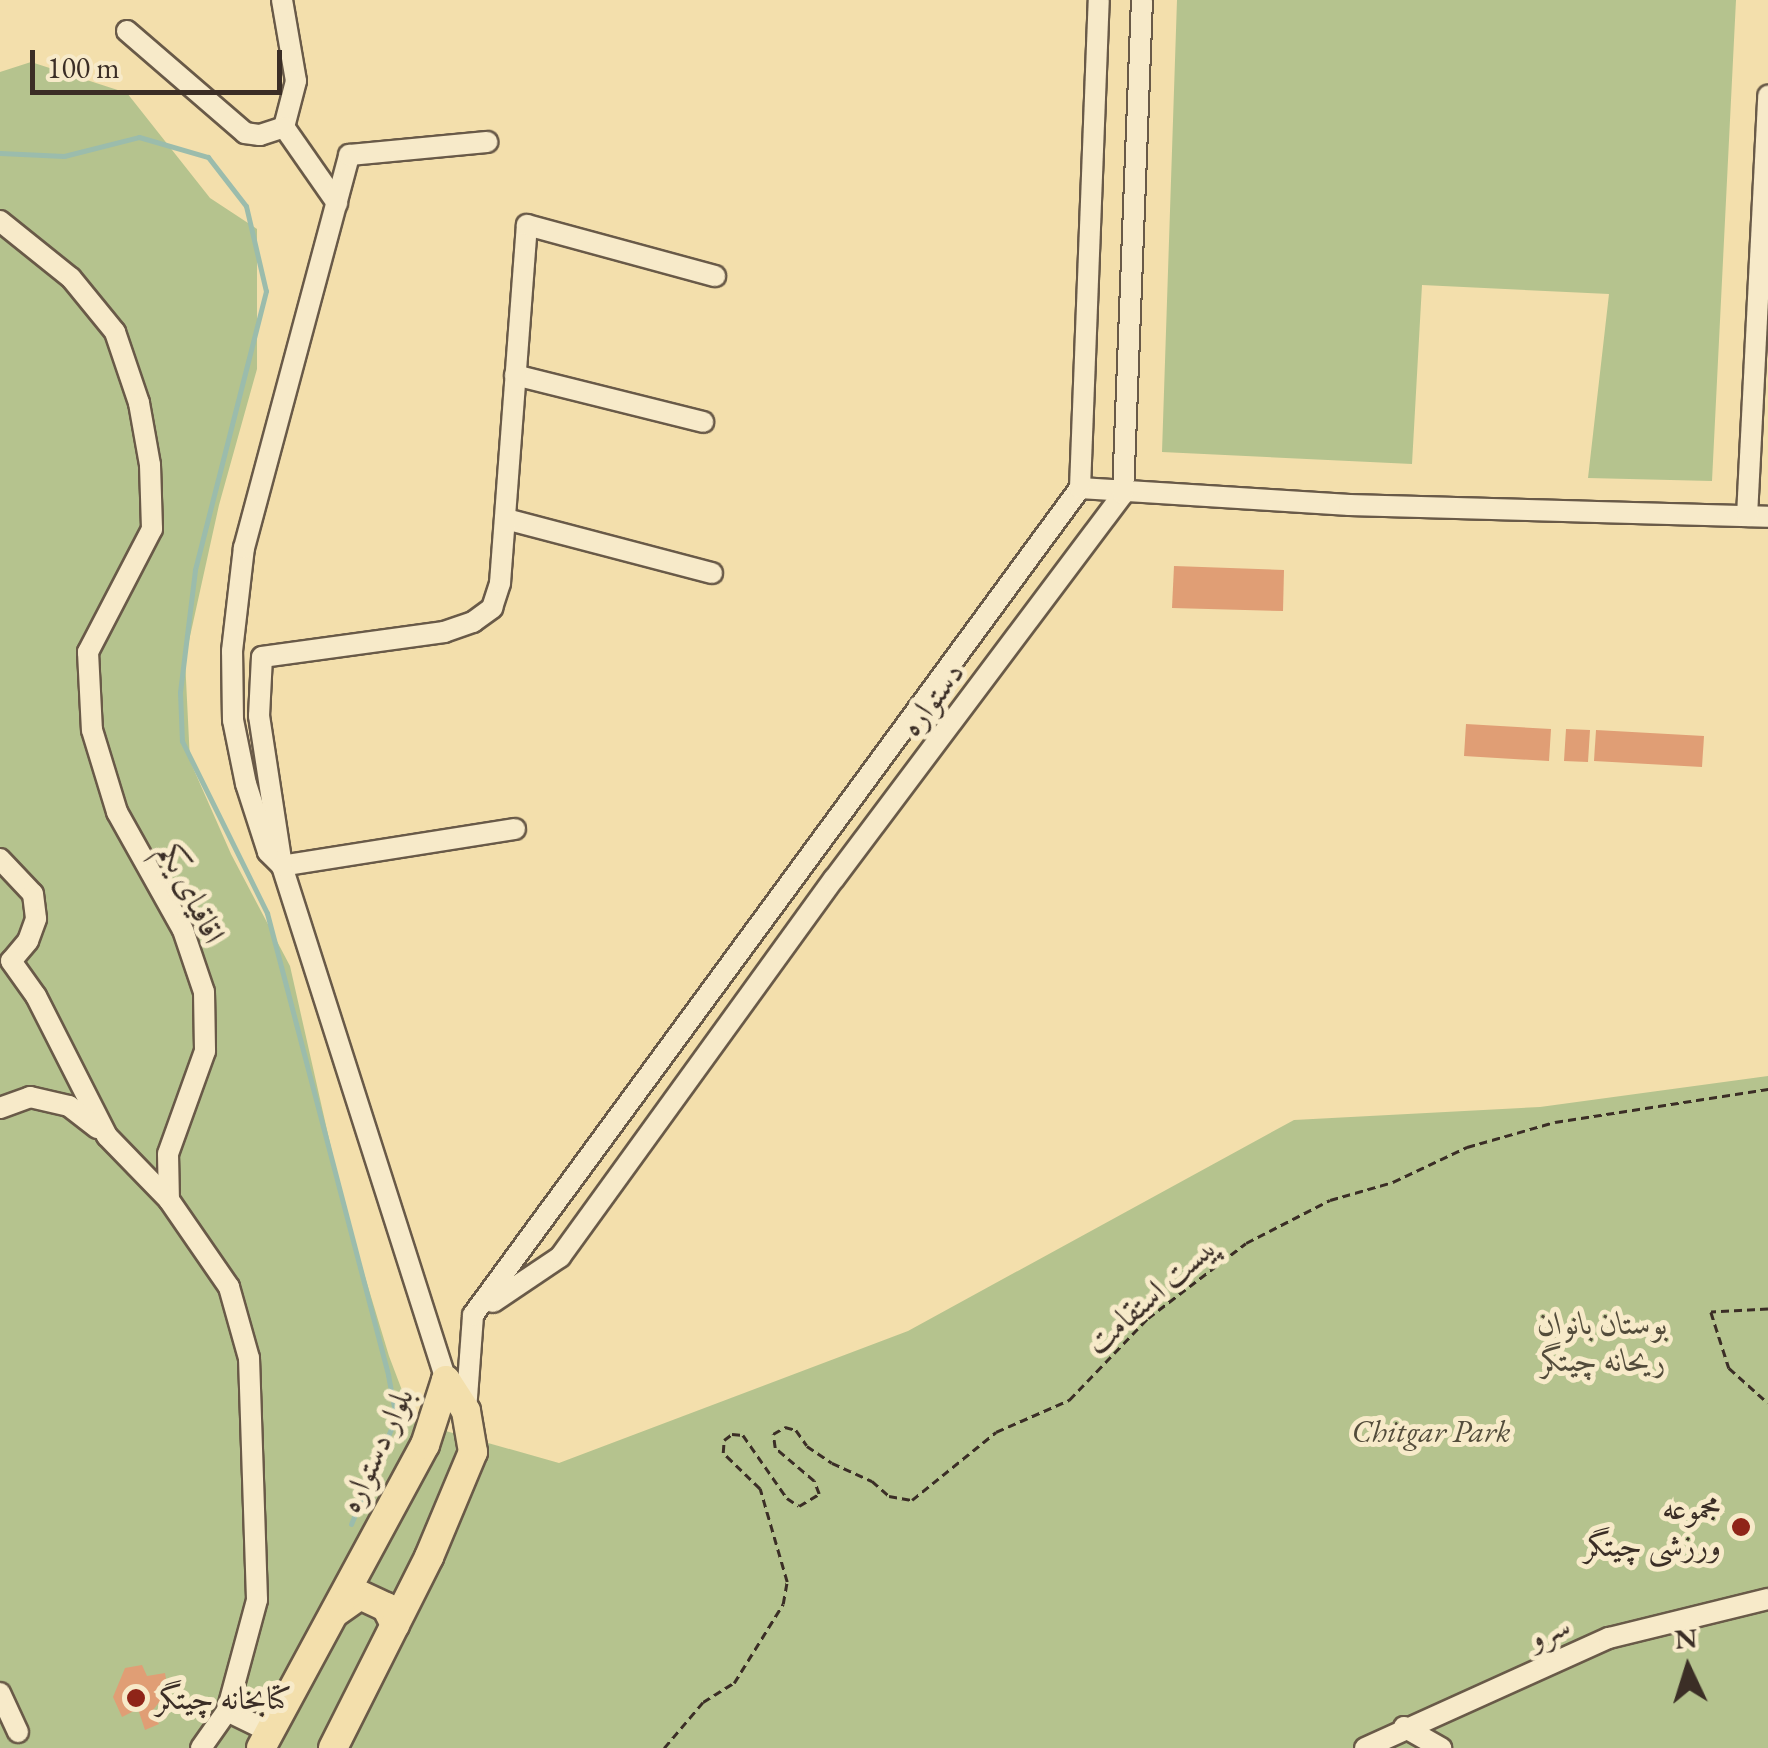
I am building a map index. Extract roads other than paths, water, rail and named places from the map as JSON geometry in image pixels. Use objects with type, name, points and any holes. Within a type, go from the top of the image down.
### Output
[{"type":"main road","name":"بلوار دستواره","points":[[340,1741],[473,1452],[466,1411],[446,1380]]},
{"type":"main road","name":"بلوار دستواره","points":[[265,1740],[425,1445],[446,1380]]},
{"type":"main road","points":[[332,1615],[360,1595],[386,1607],[396,1625]]},
{"type":"street","points":[[282,0],[296,81],[284,127],[338,204]]},
{"type":"street","points":[[466,1411],[473,1315],[1080,488],[1100,0]]},
{"type":"street","points":[[1123,494],[1142,0]]},
{"type":"street","points":[[127,31],[245,133],[260,136],[284,127]]},
{"type":"street","points":[[1080,488],[1123,494],[1758,516],[1768,96]]},
{"type":"street","points":[[282,866],[268,852],[246,784],[233,720],[232,651],[244,548],[348,155],[487,142]]},
{"type":"street","name":"اقاقیای یکم","points":[[0,222],[72,278],[115,332],[139,403],[150,465],[152,529],[88,652],[92,730],[118,812],[184,930],[204,992],[205,1051],[168,1154],[169,1200]]},
{"type":"street","points":[[446,1380],[282,866],[259,716],[262,657],[444,632],[473,622],[492,608],[500,583],[506,519],[527,225],[715,276]]},
{"type":"street","points":[[515,375],[703,422]]},
{"type":"street","name":"دستواره","points":[[473,1315],[560,1257],[834,879],[1123,494]]},
{"type":"street","points":[[506,519],[712,573]]},
{"type":"street","points":[[282,866],[515,829]]},
{"type":"street","points":[[0,860],[33,894],[36,920],[28,941],[5,955],[36,996],[106,1136]]},
{"type":"street","points":[[0,1108],[30,1097],[69,1106],[106,1136],[169,1200],[229,1288],[249,1358],[257,1600],[226,1711],[202,1748]]},
{"type":"street","name":"سرو","points":[[1365,1748],[1404,1727],[1609,1638],[1768,1599]]},
{"type":"street","points":[[0,1693],[18,1732]]},
{"type":"street","points":[[226,1711],[265,1740]]},
{"type":"street","points":[[1404,1727],[1441,1748]]},
{"type":"waterway","points":[[0,153],[64,156],[139,137],[208,157],[246,206],[266,291],[195,570],[180,692],[182,741],[267,913],[388,1375],[396,1417],[351,1524]]},
{"type":"place","name":"مجموعه ورزشی چیتگر","points":[[1741,1527]]},
{"type":"place","name":"کتابخانه چیتگر","points":[[136,1698]]},
{"type":"park label","name":"بوستان بانوان ریحانه چیتگر","points":[[1603,1342]]},
{"type":"park label","name":"Chitgar Park","points":[[1431,1431]]}]
